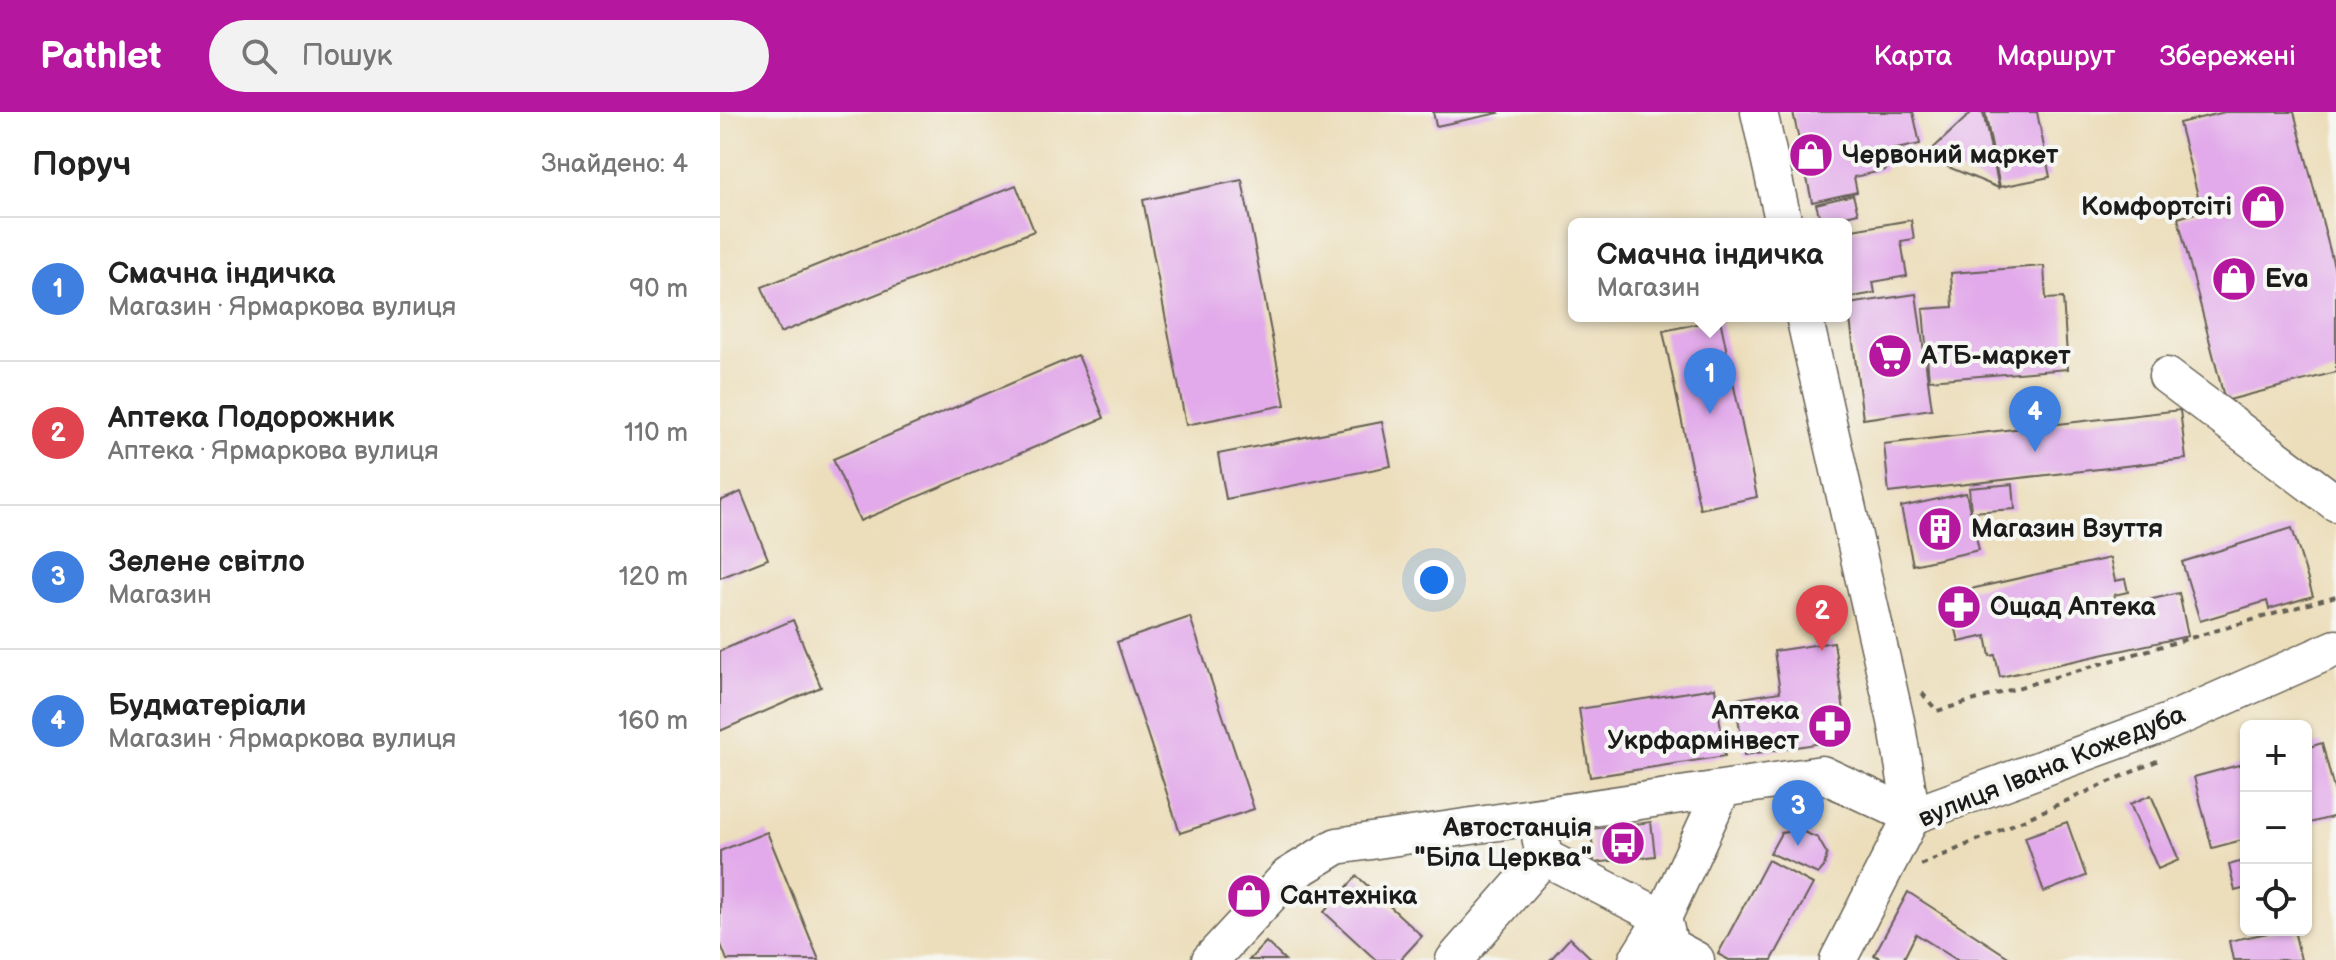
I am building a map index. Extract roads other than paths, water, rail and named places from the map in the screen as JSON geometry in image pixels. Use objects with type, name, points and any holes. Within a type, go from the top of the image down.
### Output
[{"type":"street","points":[[1759,112],[1783,218]]},
{"type":"street","points":[[1805,322],[1896,721],[1912,816]]},
{"type":"street","points":[[2167,376],[2336,503]]},
{"type":"street","name":"вулиця Івана Кожедуба","points":[[1846,957],[1912,816],[2166,723],[2336,648]]},
{"type":"street","points":[[1210,960],[1288,876],[1337,846],[1822,774],[1912,816]]},
{"type":"street","points":[[1637,960],[1663,918],[1722,790]]},
{"type":"street","points":[[1537,817],[1544,857]]},
{"type":"street","points":[[1544,857],[1663,918],[1670,946],[1696,960]]},
{"type":"street","points":[[1454,960],[1544,857]]},
{"type":"place","name":"Червоний маркет","points":[[1811,155]]},
{"type":"place","name":"Комфортсіті","points":[[2263,207]]},
{"type":"place","name":"Eva","points":[[2234,279]]},
{"type":"place","name":"АТБ-маркет","points":[[1890,356]]},
{"type":"place","name":"Смачна індичка","points":[[1710,414]]},
{"type":"place","name":"Будматеріали","points":[[2035,452]]},
{"type":"place","name":"Магазин Взуття","points":[[1940,529]]},
{"type":"place","name":"Ощад Аптека","points":[[1959,607]]},
{"type":"place","name":"Аптека Подорожник","points":[[1822,651]]},
{"type":"place","name":"Аптека Укрфармінвест","points":[[1830,726]]},
{"type":"place","name":"Автостанція \"Біла Церква\"","points":[[1623,843]]},
{"type":"place","name":"Зелене світло","points":[[1798,846]]},
{"type":"place","name":"Сантехніка","points":[[1249,896]]}]
